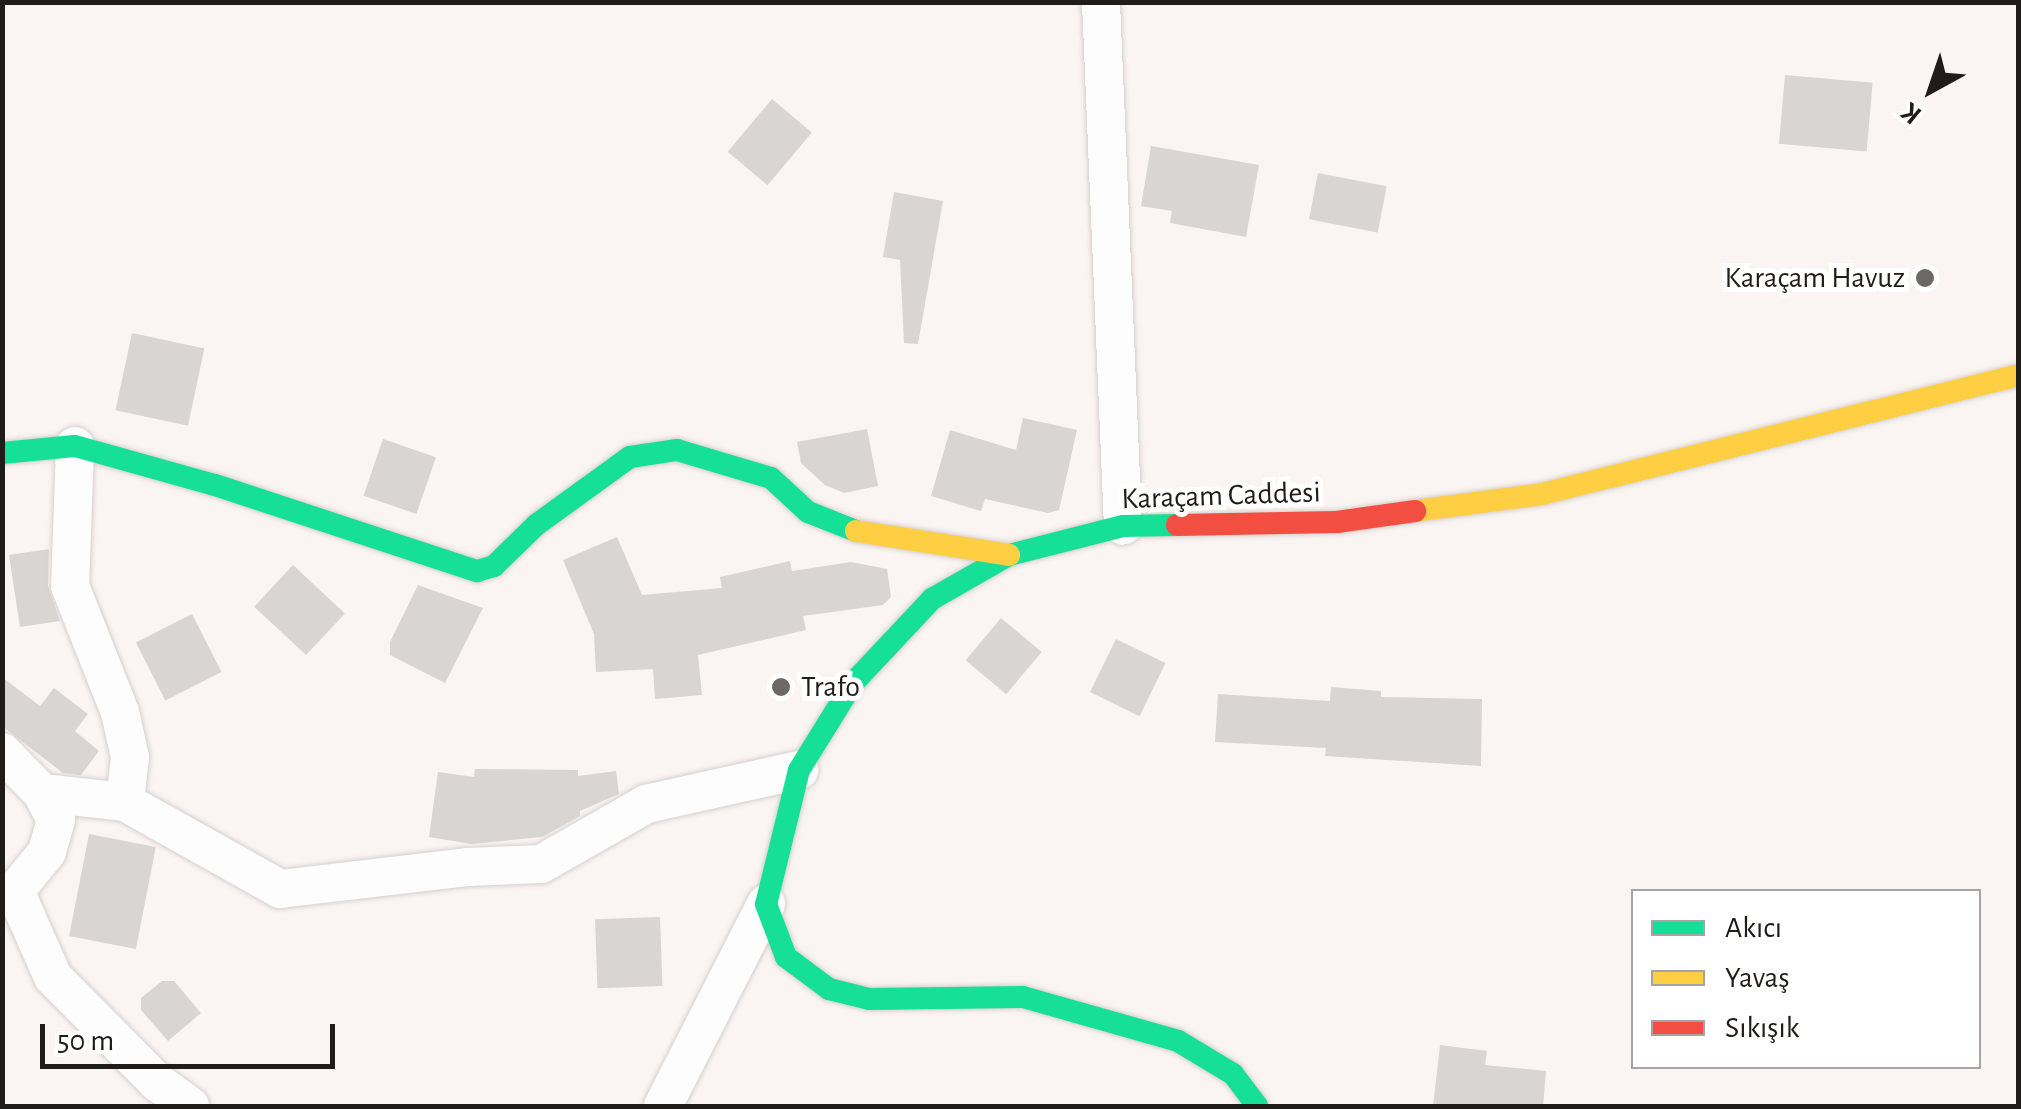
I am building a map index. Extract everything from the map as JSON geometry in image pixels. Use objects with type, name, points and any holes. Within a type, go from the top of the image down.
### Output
[{"type":"street","points":[[1100,2],[1123,526]]},
{"type":"street","name":"Karaçam Caddesi","points":[[766,904],[799,770],[853,682],[932,599],[1009,555],[1123,526],[1337,522],[1542,494],[2018,375]]},
{"type":"street","points":[[2,453],[74,446],[215,486],[476,571],[494,566],[536,524],[630,458],[677,450],[772,478],[808,512],[867,535],[1009,555]]},
{"type":"street","points":[[74,446],[70,586],[120,712],[130,757],[125,802]]},
{"type":"street","points":[[2,752],[42,793],[56,820],[47,852],[9,893],[52,976],[157,1082],[190,1106]]},
{"type":"street","points":[[42,793],[125,802],[280,889],[467,866],[542,864],[646,804],[799,770]]},
{"type":"street","points":[[663,1106],[766,904]]},
{"type":"street","points":[[766,904],[786,957],[829,989],[869,999],[1022,997],[1079,1012],[1178,1040],[1234,1074],[1258,1106]]},
{"type":"building","points":[[1785,75],[1873,83],[1867,151],[1779,144]]},
{"type":"building","points":[[772,99],[812,132],[767,185],[728,152]]},
{"type":"building","points":[[1151,146],[1259,165],[1246,237],[1170,223],[1172,211],[1141,206]]},
{"type":"building","points":[[1318,173],[1387,186],[1378,232],[1309,219]]},
{"type":"building","points":[[894,192],[943,201],[918,344],[904,343],[900,260],[883,257]]},
{"type":"building","points":[[132,333],[204,348],[188,426],[116,410]]},
{"type":"building","points":[[1023,418],[1077,430],[1059,510],[1048,513],[985,499],[981,511],[931,496],[950,430],[1016,450]]},
{"type":"building","points":[[867,429],[878,486],[844,493],[825,485],[801,463],[797,442]]},
{"type":"building","points":[[383,439],[436,457],[416,514],[363,496]]},
{"type":"building","points":[[617,537],[642,595],[722,588],[720,577],[790,561],[792,571],[851,562],[887,569],[891,597],[883,605],[803,616],[806,630],[698,655],[702,695],[655,699],[653,669],[596,672],[594,634],[563,560]]},
{"type":"building","points":[[49,549],[48,586],[60,621],[20,627],[9,555]]},
{"type":"building","points":[[293,565],[345,613],[306,655],[254,607]]},
{"type":"building","points":[[418,585],[483,608],[445,683],[390,655],[390,642]]},
{"type":"building","points":[[192,614],[222,672],[165,701],[136,643]]},
{"type":"building","points":[[1001,618],[1042,652],[1006,694],[966,660]]},
{"type":"building","points":[[1116,639],[1165,663],[1140,716],[1090,692]]},
{"type":"building","points":[[2,677],[40,706],[54,688],[88,714],[75,731],[99,751],[81,775],[63,773],[2,726]]},
{"type":"building","points":[[1331,687],[1381,691],[1381,697],[1482,699],[1481,766],[1325,756],[1326,748],[1215,742],[1218,694],[1330,701]]},
{"type":"building","points":[[475,769],[578,770],[578,776],[616,771],[619,794],[580,811],[580,816],[542,837],[471,844],[429,837],[438,772],[474,777]]},
{"type":"building","points":[[89,834],[156,847],[136,949],[69,936]]},
{"type":"building","points":[[660,917],[662,986],[597,988],[595,919]]},
{"type":"building","points":[[162,981],[174,981],[201,1013],[168,1041],[141,1010],[141,998]]},
{"type":"building","points":[[1440,1045],[1487,1051],[1485,1065],[1546,1071],[1543,1106],[1433,1106]]},
{"type":"traffic: fast","points":[[2,453],[75,446],[215,485],[477,571],[494,566],[536,525],[630,457],[677,450],[771,478],[808,512],[856,531]]},
{"type":"traffic: fast","points":[[1177,525],[1123,526],[1009,555],[932,599],[853,683],[799,770],[766,904],[786,957],[829,989],[869,999],[1023,997],[1178,1041],[1233,1074],[1257,1106]]},
{"type":"traffic: slow","points":[[1415,511],[1542,494],[2018,375]]},
{"type":"traffic: slow","points":[[856,531],[1009,555]]},
{"type":"traffic: jam","points":[[1177,525],[1337,522],[1415,511]]},
{"type":"place","name":"Karaçam Havuz","points":[[1925,278]]},
{"type":"place","name":"Trafo","points":[[781,687]]}]
